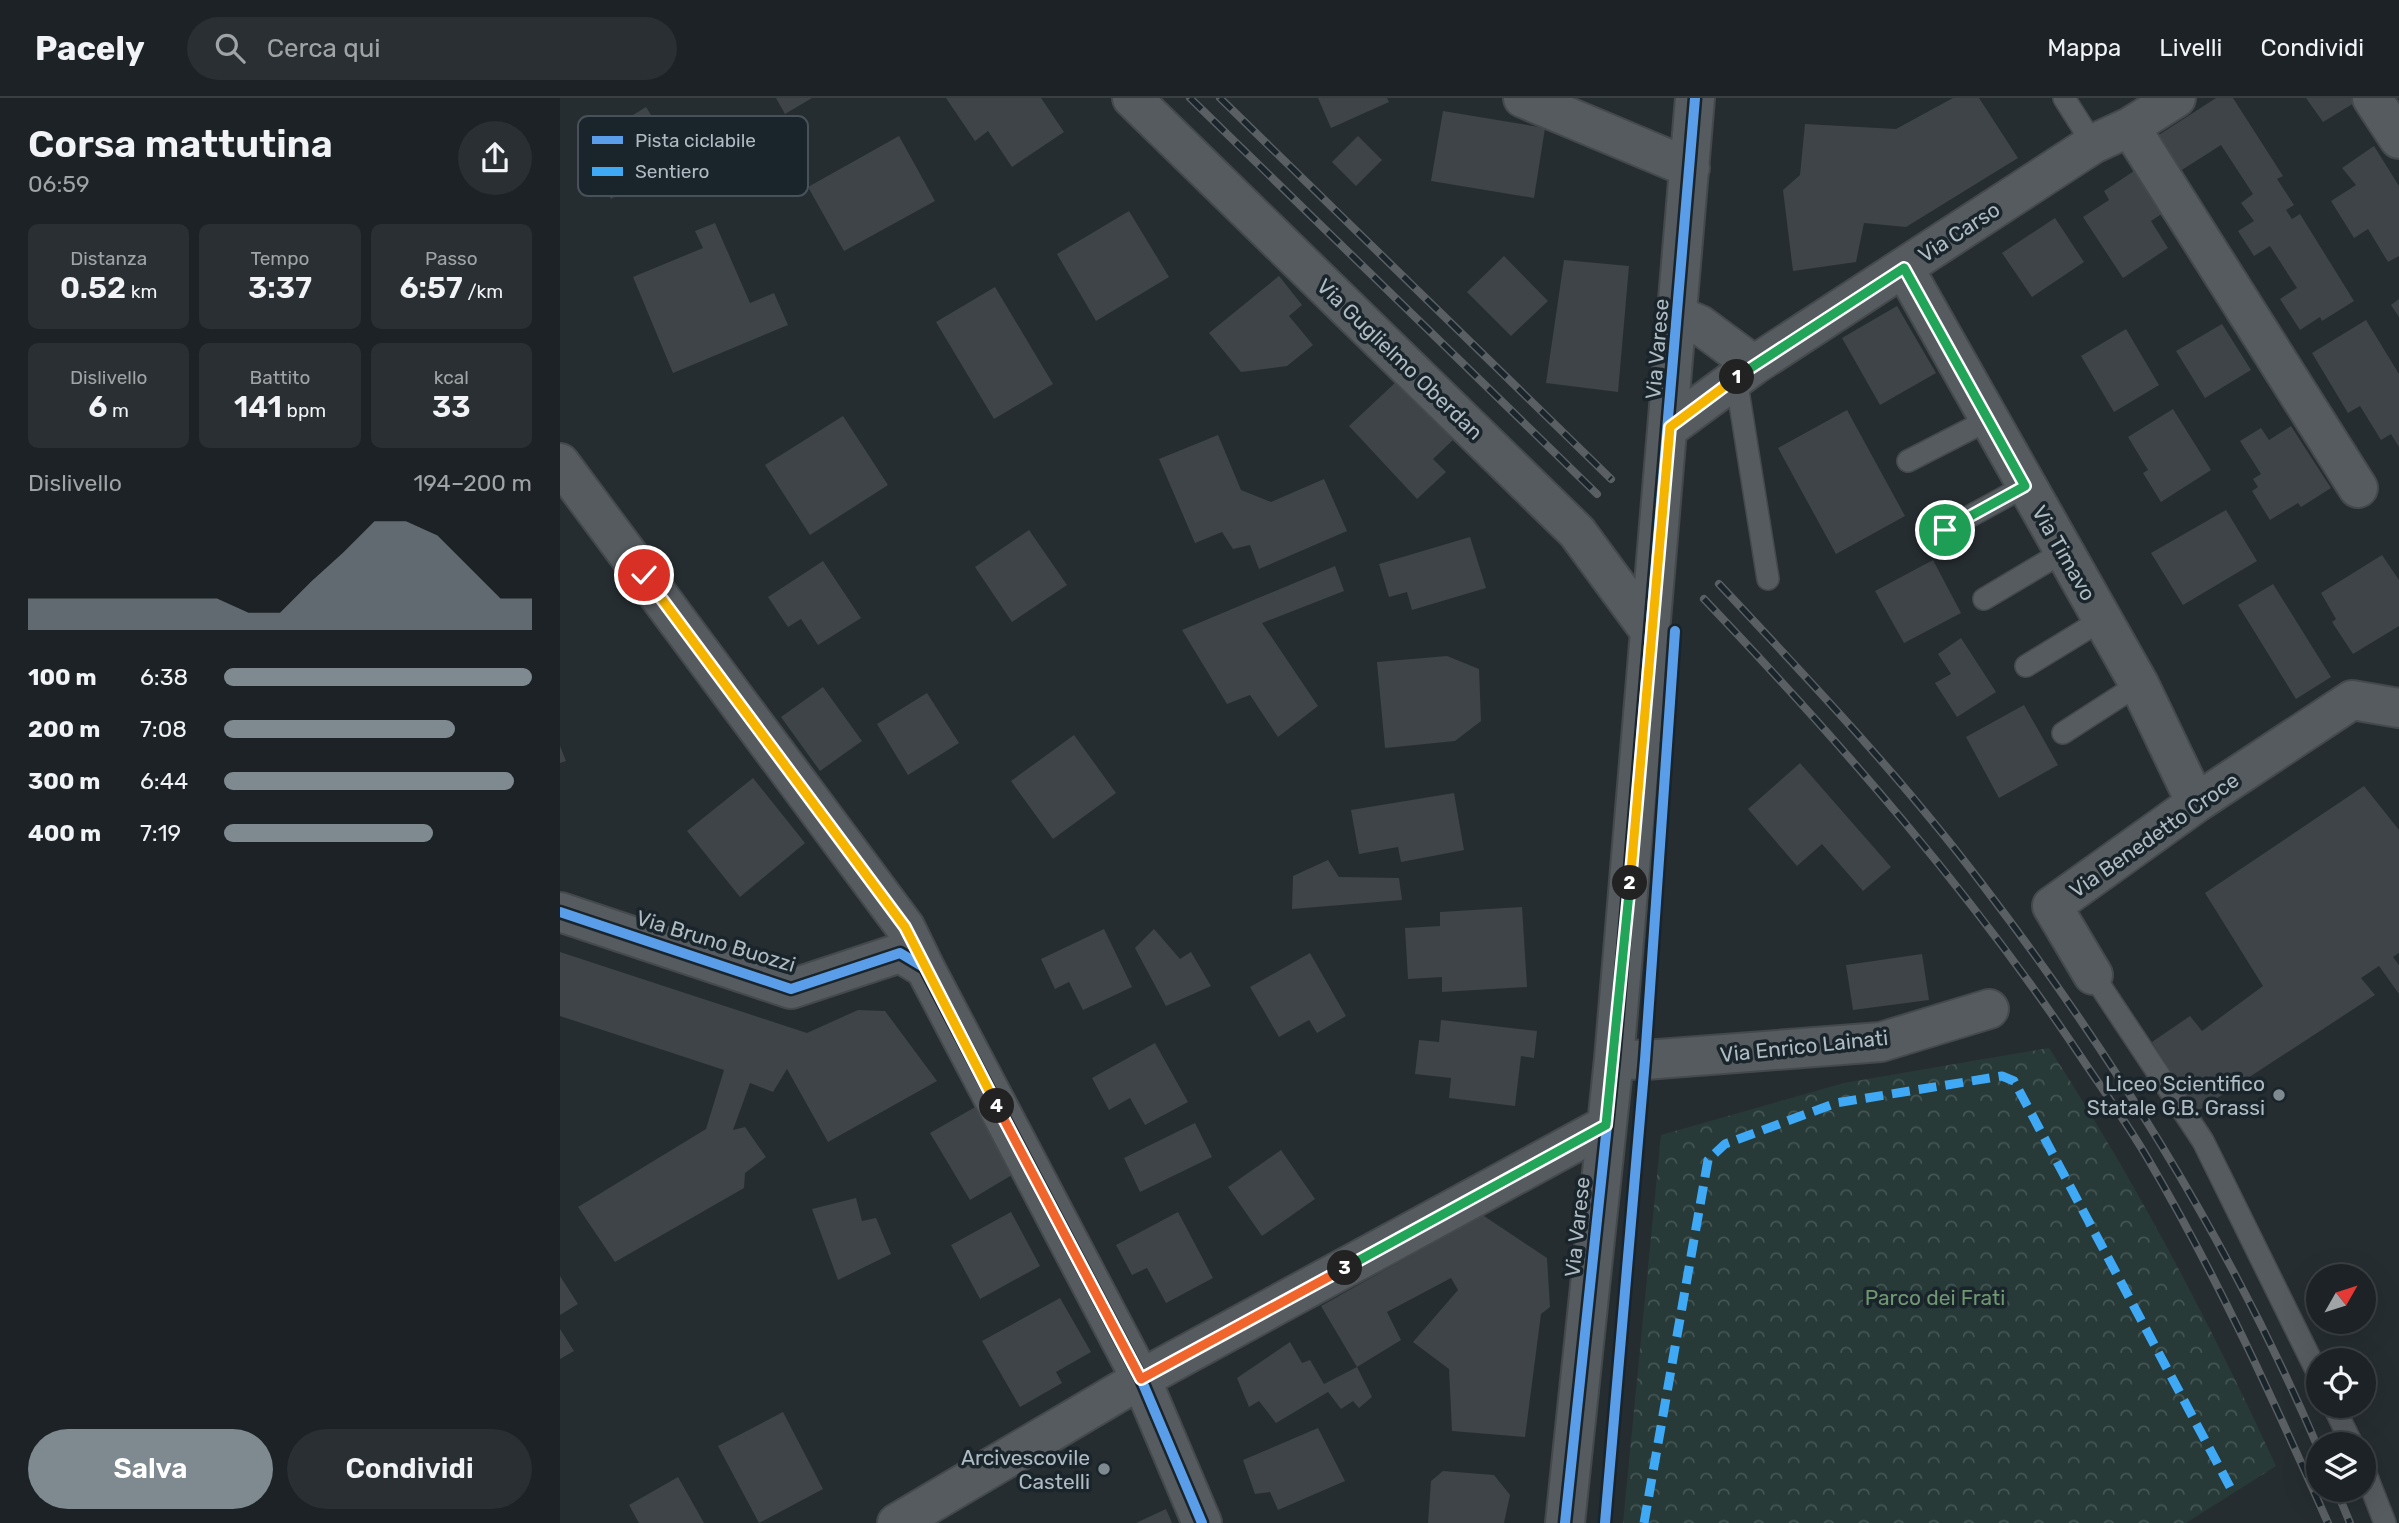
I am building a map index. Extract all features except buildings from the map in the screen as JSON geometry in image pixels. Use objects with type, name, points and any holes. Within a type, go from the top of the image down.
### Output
[{"type":"street","name":"Via Guglielmo Oberdan","points":[[1132,98],[1577,532],[1652,634]]},
{"type":"street","points":[[1522,98],[1690,167]]},
{"type":"street","name":"Via Varese","points":[[1565,1523],[1614,1059],[1670,427],[1695,98]]},
{"type":"street","name":"Via Carso","points":[[1670,427],[1745,371],[2093,144],[2130,127],[2176,98]]},
{"type":"street","points":[[2372,98],[2399,139]]},
{"type":"street","points":[[2130,127],[2358,488]]},
{"type":"street","name":"Via Timavo","points":[[1904,268],[2139,684],[2196,803]]},
{"type":"street","points":[[1679,316],[1700,325],[1745,371]]},
{"type":"street","points":[[560,463],[905,927],[912,960],[1141,1379],[1202,1523]]},
{"type":"street","name":"Via Benedetto Croce","points":[[2093,975],[2053,906],[2196,803],[2352,700],[2399,708]]},
{"type":"street","name":"Via Bruno Buozzi","points":[[560,912],[791,989],[912,960]]},
{"type":"street","name":"Via Enrico Lainati","points":[[1614,1059],[1644,1060],[1881,1042],[1989,1009]]},
{"type":"street","points":[[897,1523],[1141,1379],[1606,1125]]},
{"type":"lane","points":[[2064,98],[2093,144]]},
{"type":"lane","points":[[1745,371],[1768,579]]},
{"type":"lane","points":[[1908,461],[1988,420]]},
{"type":"lane","points":[[1945,530],[2025,486]]},
{"type":"lane","points":[[1983,599],[2063,552]]},
{"type":"lane","points":[[2026,666],[2102,620]]},
{"type":"lane","points":[[2063,733],[2139,684]]},
{"type":"lane","name":"Via Benedetto Croce","points":[[2093,975],[2203,1141],[2306,1350]]},
{"type":"lane","points":[[2376,1500],[2385,1523]]},
{"type":"green space","name":"Parco dei Frati","points":[[2049,1048],[2112,1149],[2170,1253],[2225,1358],[2276,1466],[2186,1523],[1623,1523],[1661,1135],[1844,1083]]},
{"type":"railway","points":[[1190,98],[1597,494]]},
{"type":"railway","points":[[1220,98],[1611,479]]},
{"type":"railway","points":[[1719,584],[1855,731],[1920,806],[1982,884],[2079,1017],[2168,1156],[2210,1228],[2249,1301],[2311,1432]]},
{"type":"railway","points":[[1704,599],[1806,709],[1951,879],[2041,998],[2116,1109],[2173,1203],[2221,1293],[2328,1523]]},
{"type":"railway","points":[[2341,1502],[2350,1523]]},
{"type":"marked path","points":[[686,631],[905,927],[923,965]]},
{"type":"marked path","points":[[1644,1523],[1708,1160],[1725,1144],[1836,1103],[2002,1076],[2014,1081],[2230,1487]]},
{"type":"cycle path","points":[[1565,1523],[1614,1059],[1695,98]]},
{"type":"cycle path","points":[[1605,1523],[1645,1060],[1675,631]]},
{"type":"cycle path","points":[[560,912],[791,989],[900,953],[925,968],[1141,1379],[1202,1523]]},
{"type":"place","name":"Liceo Scientifico Statale G.B. Grassi","points":[[2279,1095]]},
{"type":"place","name":"Arcivescovile Castelli","points":[[1104,1469]]},
{"type":"route","points":[[644,575],[905,927],[1120,1345],[1141,1379],[1606,1125],[1670,427],[1754,365],[1904,268],[2025,486],[1945,530]]}]
